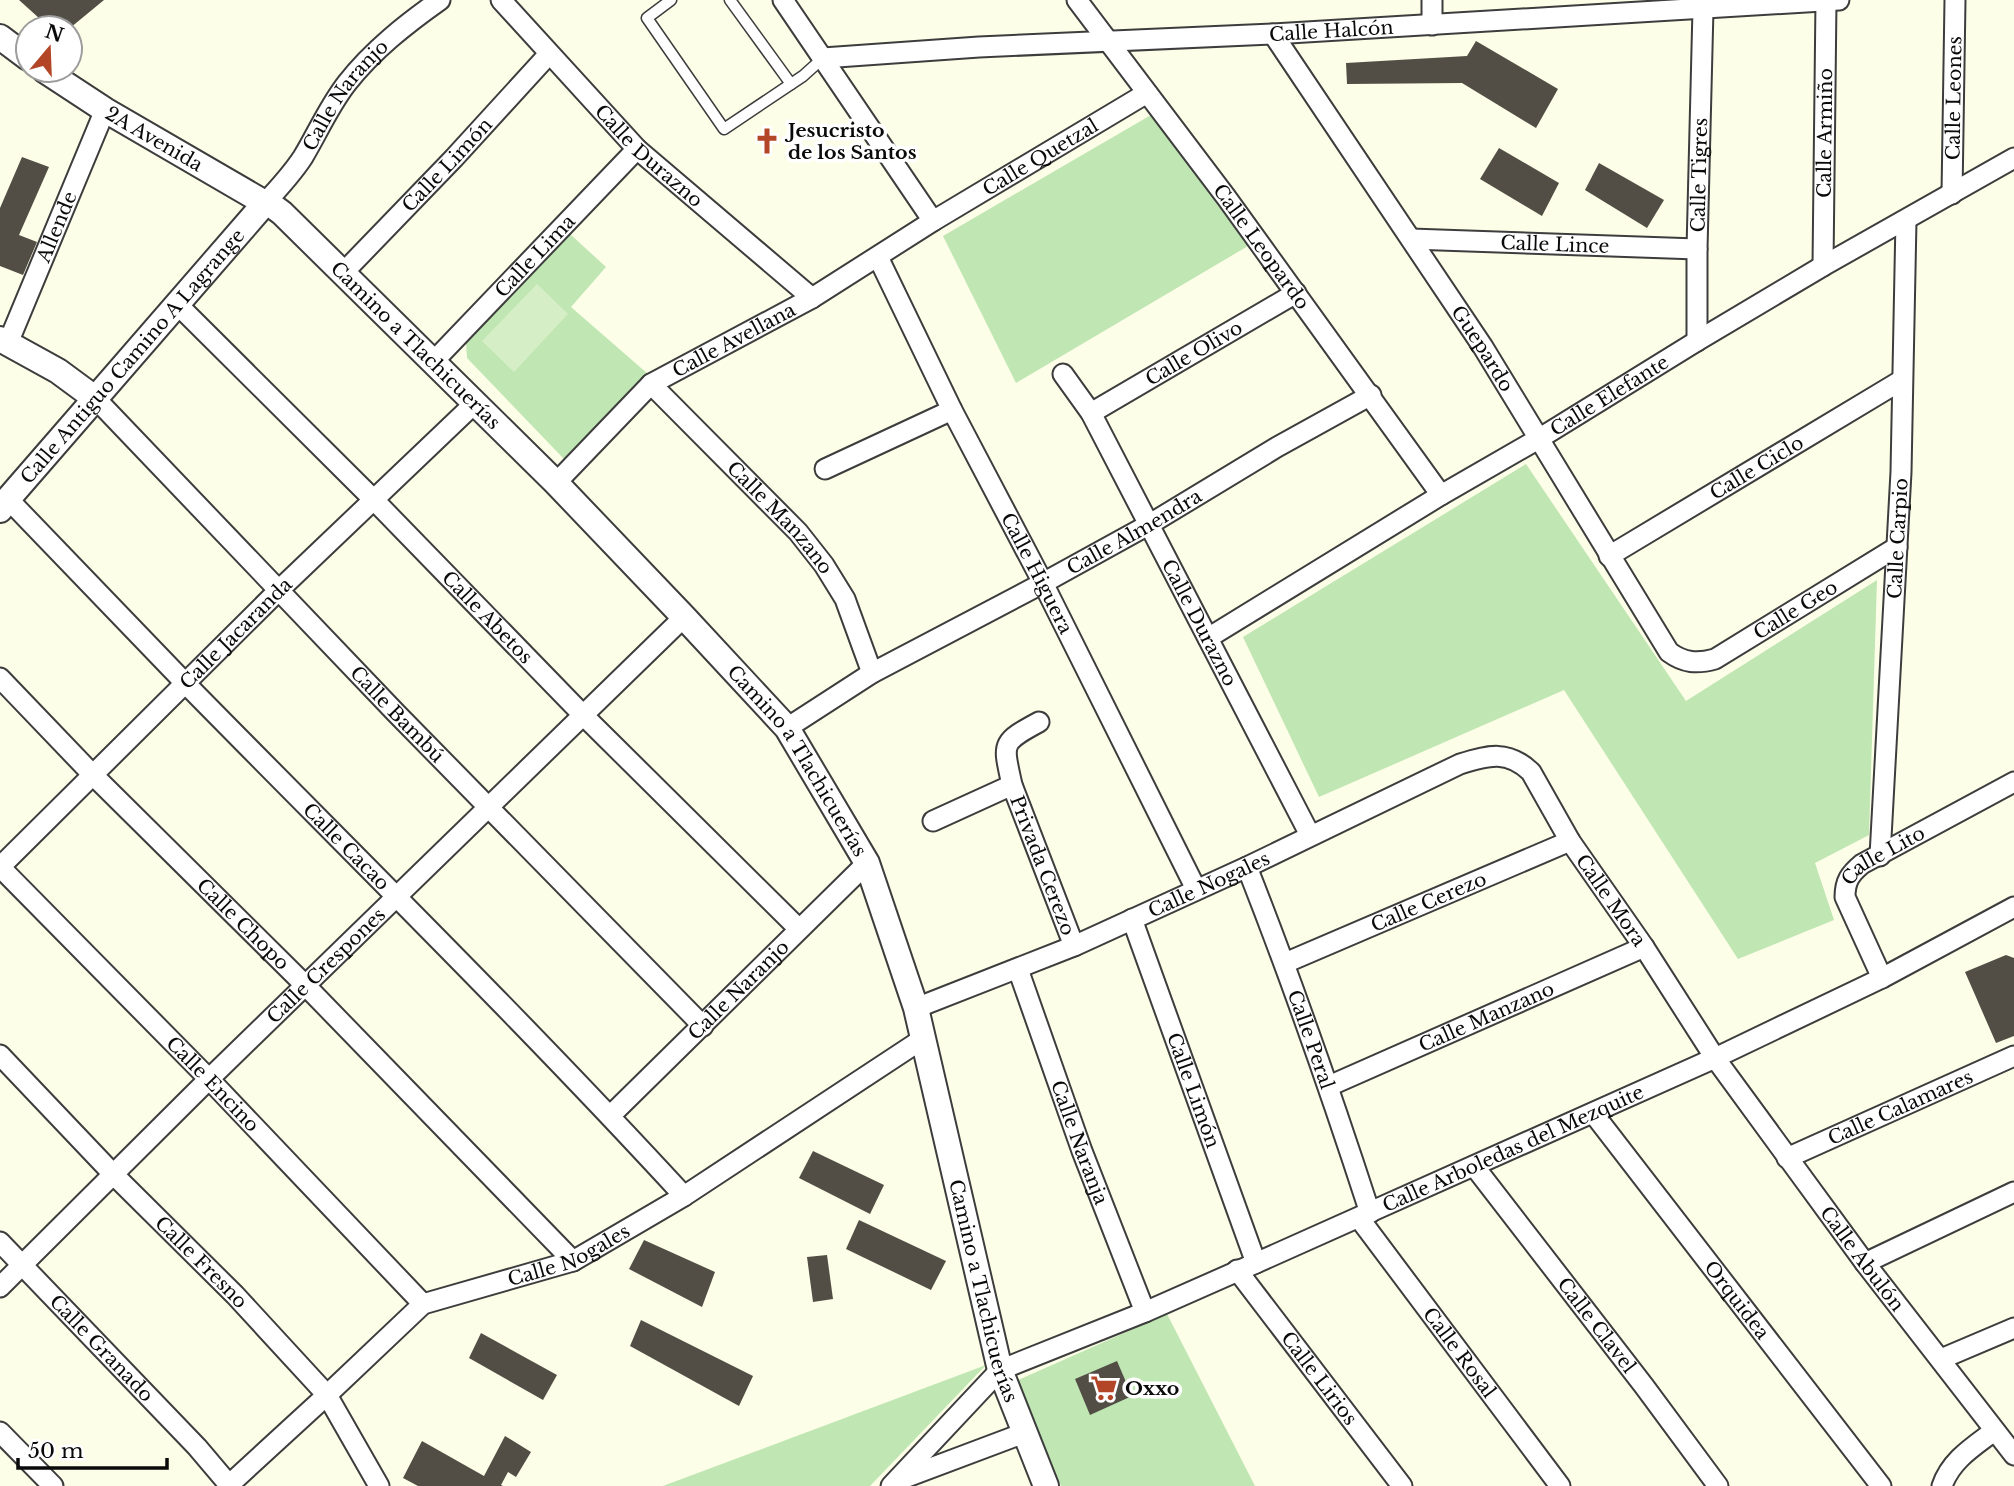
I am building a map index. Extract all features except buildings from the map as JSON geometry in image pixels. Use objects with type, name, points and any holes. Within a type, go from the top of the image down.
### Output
[{"type":"street","name":"Calle Naranjo","points":[[265,203],[290,176],[347,83],[377,50],[411,20],[440,0]]},
{"type":"street","name":"Calle Durazno","points":[[501,0],[637,149],[812,298]]},
{"type":"street","points":[[783,0],[933,221]]},
{"type":"street","name":"Calle Leopardo","points":[[1077,0],[1226,197],[1441,495]]},
{"type":"street","points":[[1432,0],[1432,25]]},
{"type":"street","name":"Calle Armiño","points":[[1823,266],[1826,0]]},
{"type":"street","name":"Calle Halcón","points":[[823,58],[1839,0]]},
{"type":"street","name":"Calle Leones","points":[[1952,194],[1955,0]]},
{"type":"street","name":"Calle Tigres","points":[[1697,341],[1703,9]]},
{"type":"street","name":"Guepardo","points":[[1273,34],[1411,239],[1540,438],[1669,652],[1688,662]]},
{"type":"street","name":"Calle Limón","points":[[343,273],[549,54]]},
{"type":"street","name":"2A Avenida","points":[[65,84],[265,203]]},
{"type":"street","name":"Calle Quetzal","points":[[933,221],[1147,93]]},
{"type":"street","name":"Allende","points":[[4,341],[105,110]]},
{"type":"street","name":"Calle Lima","points":[[433,362],[637,149]]},
{"type":"street","name":"Calle Elefante","points":[[1208,638],[1697,341],[2014,158]]},
{"type":"street","name":"Camino a Tlachicuerías","points":[[265,203],[282,213],[556,483],[787,728],[867,863],[924,1038],[1000,1370],[1046,1486]]},
{"type":"street","name":"Calle Antiguo Camino A Lagrange","points":[[4,505],[265,203]]},
{"type":"street","name":"Calle Carpio","points":[[1880,856],[1898,547],[1906,220]]},
{"type":"street","name":"Calle Avellana","points":[[556,483],[652,384],[812,298],[933,221]]},
{"type":"street","name":"Calle Lince","points":[[1411,239],[1697,249]]},
{"type":"street","name":"Calle Higuera","points":[[878,257],[952,410],[1043,583],[1196,889]]},
{"type":"street","name":"Calle Olivo","points":[[1091,413],[1296,293]]},
{"type":"street","name":"Calle Abetos","points":[[177,304],[373,499],[583,715],[799,929]]},
{"type":"street","points":[[4,341],[58,371],[96,399]]},
{"type":"street","name":"Calle Durazno","points":[[1063,374],[1091,413],[1310,835]]},
{"type":"street","name":"Calle Ciclo","points":[[1609,556],[1902,380]]},
{"type":"street","name":"Calle Manzano","points":[[652,384],[797,532],[824,565],[845,599],[872,673]]},
{"type":"street","name":"Calle Almendra","points":[[787,728],[872,673],[1150,524],[1277,447],[1371,396]]},
{"type":"street","name":"Calle Bambú","points":[[96,399],[489,808],[703,1026]]},
{"type":"street","name":"Calle Jacaranda","points":[[0,867],[279,590],[475,403]]},
{"type":"street","points":[[825,469],[952,410]]},
{"type":"street","name":"Calle Cacao","points":[[4,505],[186,683],[397,896],[684,1196]]},
{"type":"street","name":"Calle Geo","points":[[1688,662],[1700,663],[1714,659],[1898,547]]},
{"type":"street","name":"Calle Crespones","points":[[0,1287],[209,1079],[684,617]]},
{"type":"street","name":"Calle Chopo","points":[[0,678],[92,774],[305,985],[573,1261]]},
{"type":"street","name":"Privada Cerezo","points":[[1039,722],[1016,734],[1009,741],[1006,751],[1012,785],[1074,946]]},
{"type":"street","name":"Calle Nogales","points":[[916,1008],[1074,946],[1247,867],[1460,764],[1481,757],[1500,756]]},
{"type":"street","name":"Calle Mora","points":[[1500,756],[1522,763],[1531,772],[1570,841],[1644,947],[1715,1058]]},
{"type":"street","name":"Calle Lito","points":[[1882,978],[1845,897],[1847,878],[1862,864],[2014,782]]},
{"type":"street","name":"Privada Cerezo","points":[[933,821],[1012,785]]},
{"type":"street","name":"Calle Cerezo","points":[[1285,964],[1570,841]]},
{"type":"street","name":"Calle Naranjo","points":[[610,1116],[867,863]]},
{"type":"street","name":"Calle Encino","points":[[0,867],[209,1079],[423,1304]]},
{"type":"street","name":"Calle Peral","points":[[1247,867],[1329,1086],[1364,1216]]},
{"type":"street","name":"Calle Arboledas del Mezquite","points":[[1000,1370],[1145,1312],[1715,1058],[1882,978],[2014,907]]},
{"type":"street","name":"Calle Limón","points":[[1132,919],[1256,1263]]},
{"type":"street","name":"Calle Manzano","points":[[1329,1086],[1644,947]]},
{"type":"street","name":"Calle Naranja","points":[[1018,969],[1082,1151],[1145,1312]]},
{"type":"street","name":"Calle Nogales","points":[[230,1485],[423,1304],[573,1261],[684,1196],[924,1038]]},
{"type":"street","name":"Calle Fresno","points":[[0,1055],[114,1175],[235,1296],[327,1395],[379,1486]]},
{"type":"street","name":"Calle Calamares","points":[[1787,1158],[2014,1056]]},
{"type":"street","name":"Calle Abulón","points":[[1715,1058],[1865,1263],[2014,1455]]},
{"type":"street","name":"Orquidea","points":[[1593,1113],[1881,1486]]},
{"type":"street","name":"Calle Clavel","points":[[1474,1166],[1718,1486]]},
{"type":"street","points":[[1865,1263],[2014,1192]]},
{"type":"street","name":"Calle Rosal","points":[[1364,1216],[1560,1486]]},
{"type":"street","name":"Calle Granado","points":[[0,1242],[197,1447],[230,1485]]},
{"type":"street","name":"Calle Lirios","points":[[1237,1270],[1402,1486]]},
{"type":"street","points":[[1941,1359],[2014,1328]]},
{"type":"street","points":[[893,1484],[1000,1370]]},
{"type":"street","points":[[1942,1486],[1947,1473],[1959,1457],[1994,1431]]},
{"type":"street","points":[[0,1432],[53,1486]]},
{"type":"street","points":[[893,1484],[1024,1433]]},
{"type":"lane","points":[[671,0],[647,18],[724,129],[823,58]]},
{"type":"lane","points":[[730,0],[790,84]]},
{"type":"green space","points":[[1151,115],[1248,246],[1016,383],[943,236]]},
{"type":"green space","points":[[570,234],[606,267],[571,307],[648,374],[564,459],[467,358],[466,342]]},
{"type":"green space","points":[[537,284],[568,314],[514,372],[482,341]]},
{"type":"green space","points":[[1526,464],[1686,701],[1877,580],[1869,835],[1815,863],[1834,920],[1738,959],[1564,690],[1319,797],[1243,637]]},
{"type":"green space","points":[[1167,1314],[1255,1486],[1061,1486],[1016,1381]]},
{"type":"green space","points":[[986,1365],[870,1486],[663,1486]]},
{"type":"place","name":"Jesucristo de los Santos","points":[[767,141]]},
{"type":"place","name":"Oxxo","points":[[1104,1388]]}]
